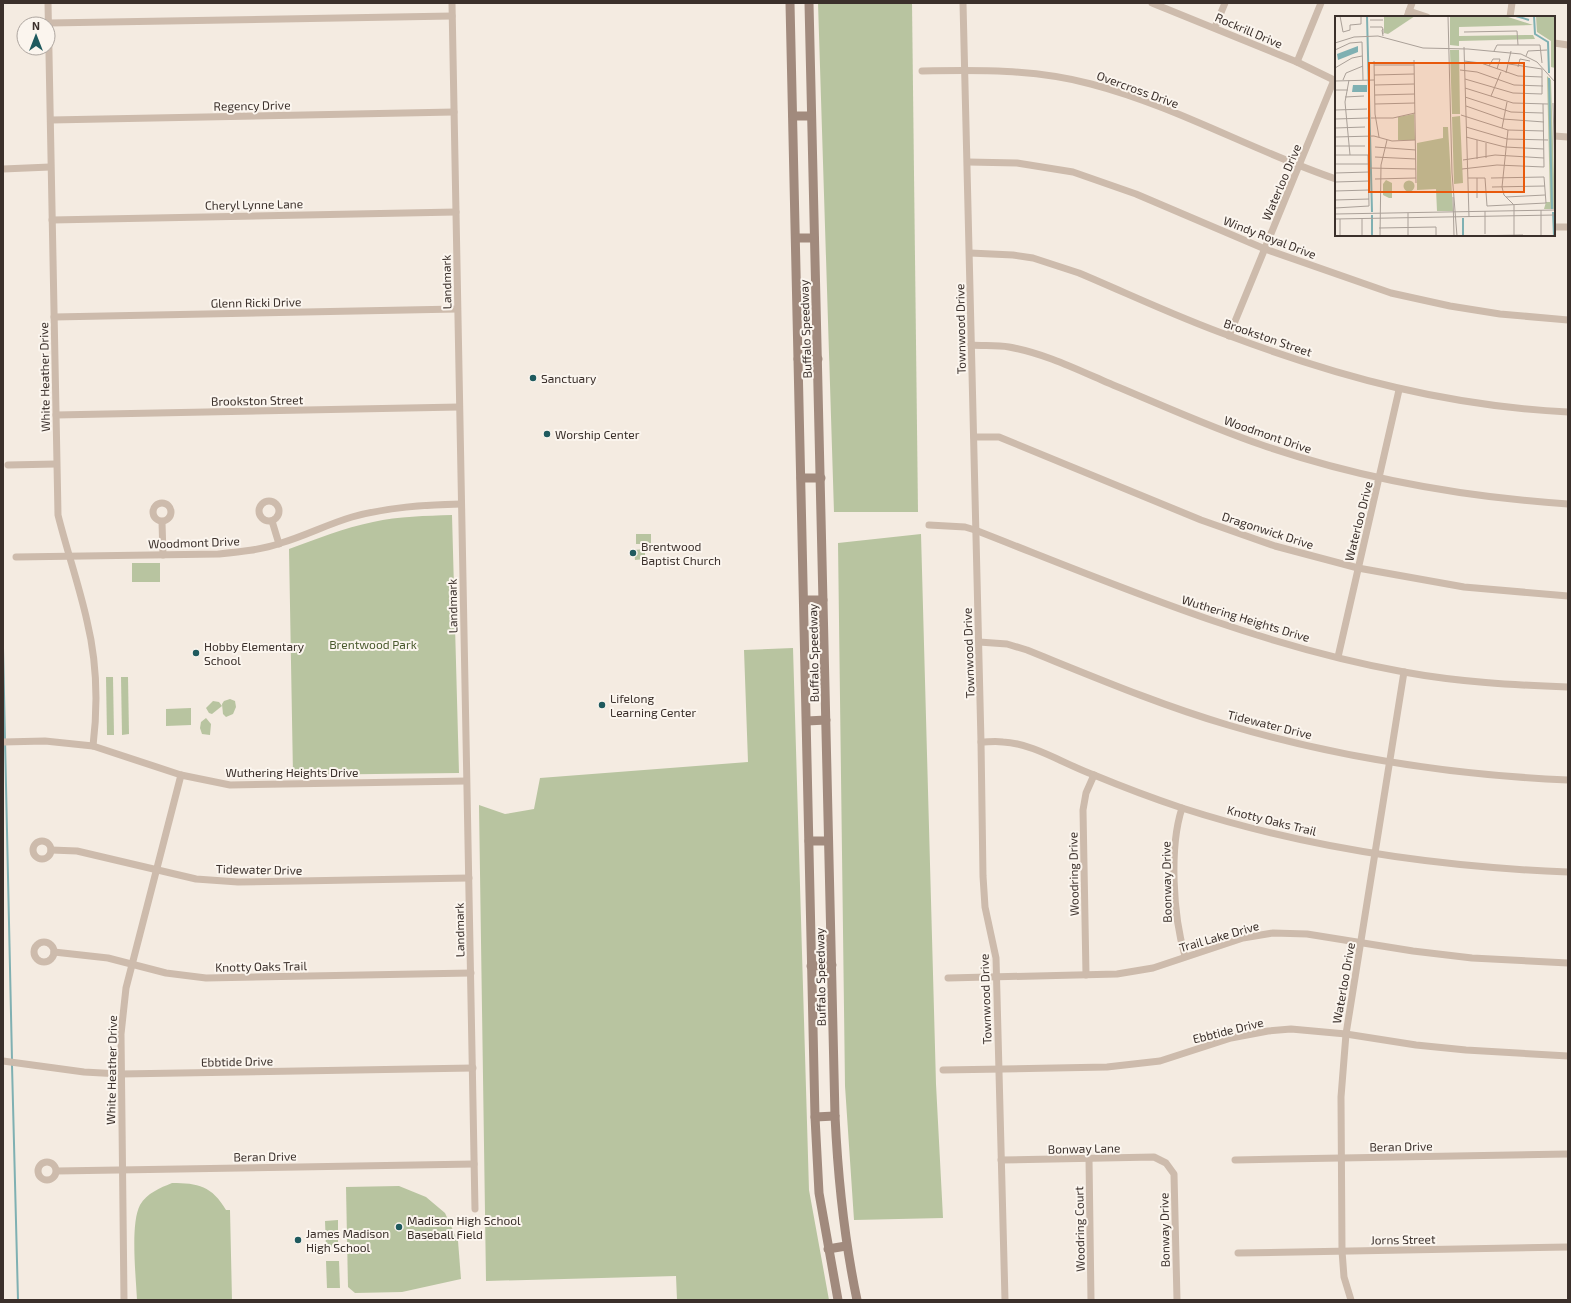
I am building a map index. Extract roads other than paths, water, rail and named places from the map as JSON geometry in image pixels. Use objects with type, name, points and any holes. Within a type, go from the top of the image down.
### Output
[{"type":"main road","name":"Buffalo Speedway","points":[[790,3],[802,478],[815,1116],[819,1194],[838,1300]]},
{"type":"main road","name":"Buffalo Speedway","points":[[809,3],[837,1174],[846,1246],[857,1300]]},
{"type":"main road","points":[[793,116],[811,116]]},
{"type":"main road","points":[[796,238],[814,238]]},
{"type":"main road","points":[[798,359],[818,359]]},
{"type":"main road","points":[[802,478],[821,478]]},
{"type":"main road","points":[[804,600],[823,600]]},
{"type":"main road","points":[[807,721],[826,720]]},
{"type":"main road","points":[[809,841],[828,841]]},
{"type":"main road","points":[[811,966],[832,965]]},
{"type":"main road","points":[[815,1116],[835,1116]]},
{"type":"main road","points":[[828,1249],[846,1246]]},
{"type":"street","name":"White Heather Drive","points":[[48,3],[49,16]]},
{"type":"street","name":"Landmark","points":[[452,3],[475,1209]]},
{"type":"street","name":"Townwood Drive","points":[[963,3],[966,70],[975,530],[985,907],[988,927],[994,944],[997,977],[998,1069],[1005,1300]]},
{"type":"street","name":"Rockrill Drive","points":[[1152,3],[1297,62],[1335,81]]},
{"type":"street","points":[[1215,28],[1225,3]]},
{"type":"street","points":[[1297,62],[1321,3]]},
{"type":"street","points":[[1412,3],[1408,14],[1421,16]]},
{"type":"street","points":[[1510,16],[1512,3]]},
{"type":"street","points":[[56,22],[452,16]]},
{"type":"street","points":[[1555,43],[1568,45]]},
{"type":"street","name":"White Heather Drive","points":[[50,56],[50,167],[58,515],[68,556],[82,600],[92,651],[96,698],[93,746]]},
{"type":"street","name":"Overcross Drive","points":[[922,71],[966,70],[1025,72],[1055,76],[1102,87],[1156,106],[1300,167],[1335,179]]},
{"type":"street","name":"Waterloo Drive","points":[[1229,336],[1335,81]]},
{"type":"street","name":"Regency Drive","points":[[51,120],[454,112]]},
{"type":"street","points":[[1555,136],[1568,137]]},
{"type":"street","name":"Windy Royal Drive","points":[[968,162],[1017,163],[1073,172],[1136,194],[1265,249],[1391,293],[1450,306],[1500,314],[1568,320]]},
{"type":"street","points":[[4,169],[50,167]]},
{"type":"street","name":"Cheryl Lynne Lane","points":[[52,220],[456,212]]},
{"type":"street","points":[[1555,227],[1568,227]]},
{"type":"street","name":"Brookston Street","points":[[970,253],[1013,255],[1054,264],[1079,272],[1229,336],[1351,377],[1399,390],[1457,401],[1521,410],[1568,412]]},
{"type":"street","name":"Glenn Ricki Drive","points":[[54,318],[457,309]]},
{"type":"street","name":"Woodmont Drive","points":[[971,345],[1007,346],[1045,356],[1262,445],[1327,465],[1441,491],[1511,500],[1568,504]]},
{"type":"street","name":"Waterloo Drive","points":[[1338,657],[1399,390]]},
{"type":"street","name":"Brookston Street","points":[[56,415],[459,407]]},
{"type":"street","name":"Dragonwick Drive","points":[[974,437],[999,437],[1201,520],[1274,546],[1358,568],[1464,587],[1568,596]]},
{"type":"street","points":[[8,465],[56,464]]},
{"type":"street","name":"Woodmont Drive","points":[[16,557],[218,554],[279,544],[372,512],[410,506],[461,504]]},
{"type":"street","points":[[272,521],[279,544]]},
{"type":"street","points":[[162,522],[163,555]]},
{"type":"street","name":"Wuthering Heights Drive","points":[[929,525],[965,527],[975,530],[1172,607],[1284,644],[1404,672],[1468,681],[1568,687]]},
{"type":"street","name":"Tidewater Drive","points":[[978,642],[1007,644],[1027,650],[1116,686],[1228,725],[1288,742],[1390,763],[1513,777],[1568,780]]},
{"type":"street","name":"Waterloo Drive","points":[[1351,1300],[1344,1277],[1342,1251],[1342,1071],[1346,1034],[1362,942],[1404,672]]},
{"type":"street","name":"Wuthering Heights Drive","points":[[3,742],[45,741],[93,746],[181,776],[214,783],[243,786],[466,781]]},
{"type":"street","name":"Knotty Oaks Trail","points":[[981,742],[1004,742],[1023,746],[1094,775],[1182,808],[1290,837],[1376,853],[1520,870],[1568,872]]},
{"type":"street","name":"Woodring Drive","points":[[1086,975],[1083,810],[1086,793],[1094,775]]},
{"type":"street","name":"White Heather Drive","points":[[124,1300],[120,1034],[126,988],[181,776]]},
{"type":"street","name":"Boonway Drive","points":[[1182,808],[1176,832],[1175,878],[1179,936],[1184,956]]},
{"type":"street","name":"Tidewater Drive","points":[[51,850],[85,852],[156,871],[196,878],[238,882],[469,878]]},
{"type":"street","name":"Trail Lake Drive","points":[[948,978],[1116,974],[1153,968],[1184,956],[1243,938],[1273,932],[1307,934],[1413,951],[1472,958],[1568,963]]},
{"type":"street","name":"Knotty Oaks Trail","points":[[54,952],[80,954],[132,964],[166,973],[206,978],[471,973]]},
{"type":"street","name":"Ebbtide Drive","points":[[943,1070],[1107,1067],[1160,1061],[1231,1038],[1268,1031],[1291,1029],[1346,1034],[1416,1045],[1466,1050],[1568,1056]]},
{"type":"street","name":"Ebbtide Drive","points":[[3,1061],[84,1072],[120,1074],[473,1068]]},
{"type":"street","name":"Beran Drive","points":[[1235,1160],[1568,1154]]},
{"type":"street","name":"Bonway Lane","points":[[1001,1160],[1154,1157],[1166,1163]]},
{"type":"street","name":"Woodring Court","points":[[1089,1158],[1092,1300]]},
{"type":"street","name":"Bonway Drive","points":[[1166,1163],[1174,1174],[1177,1300]]},
{"type":"street","name":"Beran Drive","points":[[57,1171],[474,1164]]},
{"type":"street","name":"Jorns Street","points":[[1238,1253],[1568,1247]]},
{"type":"waterway","points":[[3,648],[12,1060]]},
{"type":"waterway","points":[[12,1065],[18,1300]]},
{"type":"place","name":"Sanctuary","points":[[533,378]]},
{"type":"place","name":"Worship Center","points":[[547,434]]},
{"type":"place","name":"Brentwood Baptist Church","points":[[633,553]]},
{"type":"place","name":"Hobby Elementary School","points":[[196,653]]},
{"type":"place","name":"Lifelong Learning Center","points":[[602,705]]},
{"type":"place","name":"Madison High School Baseball Field","points":[[399,1227]]},
{"type":"place","name":"James Madison High School","points":[[298,1240]]},
{"type":"park label","name":"Brentwood Park","points":[[373,644]]}]
